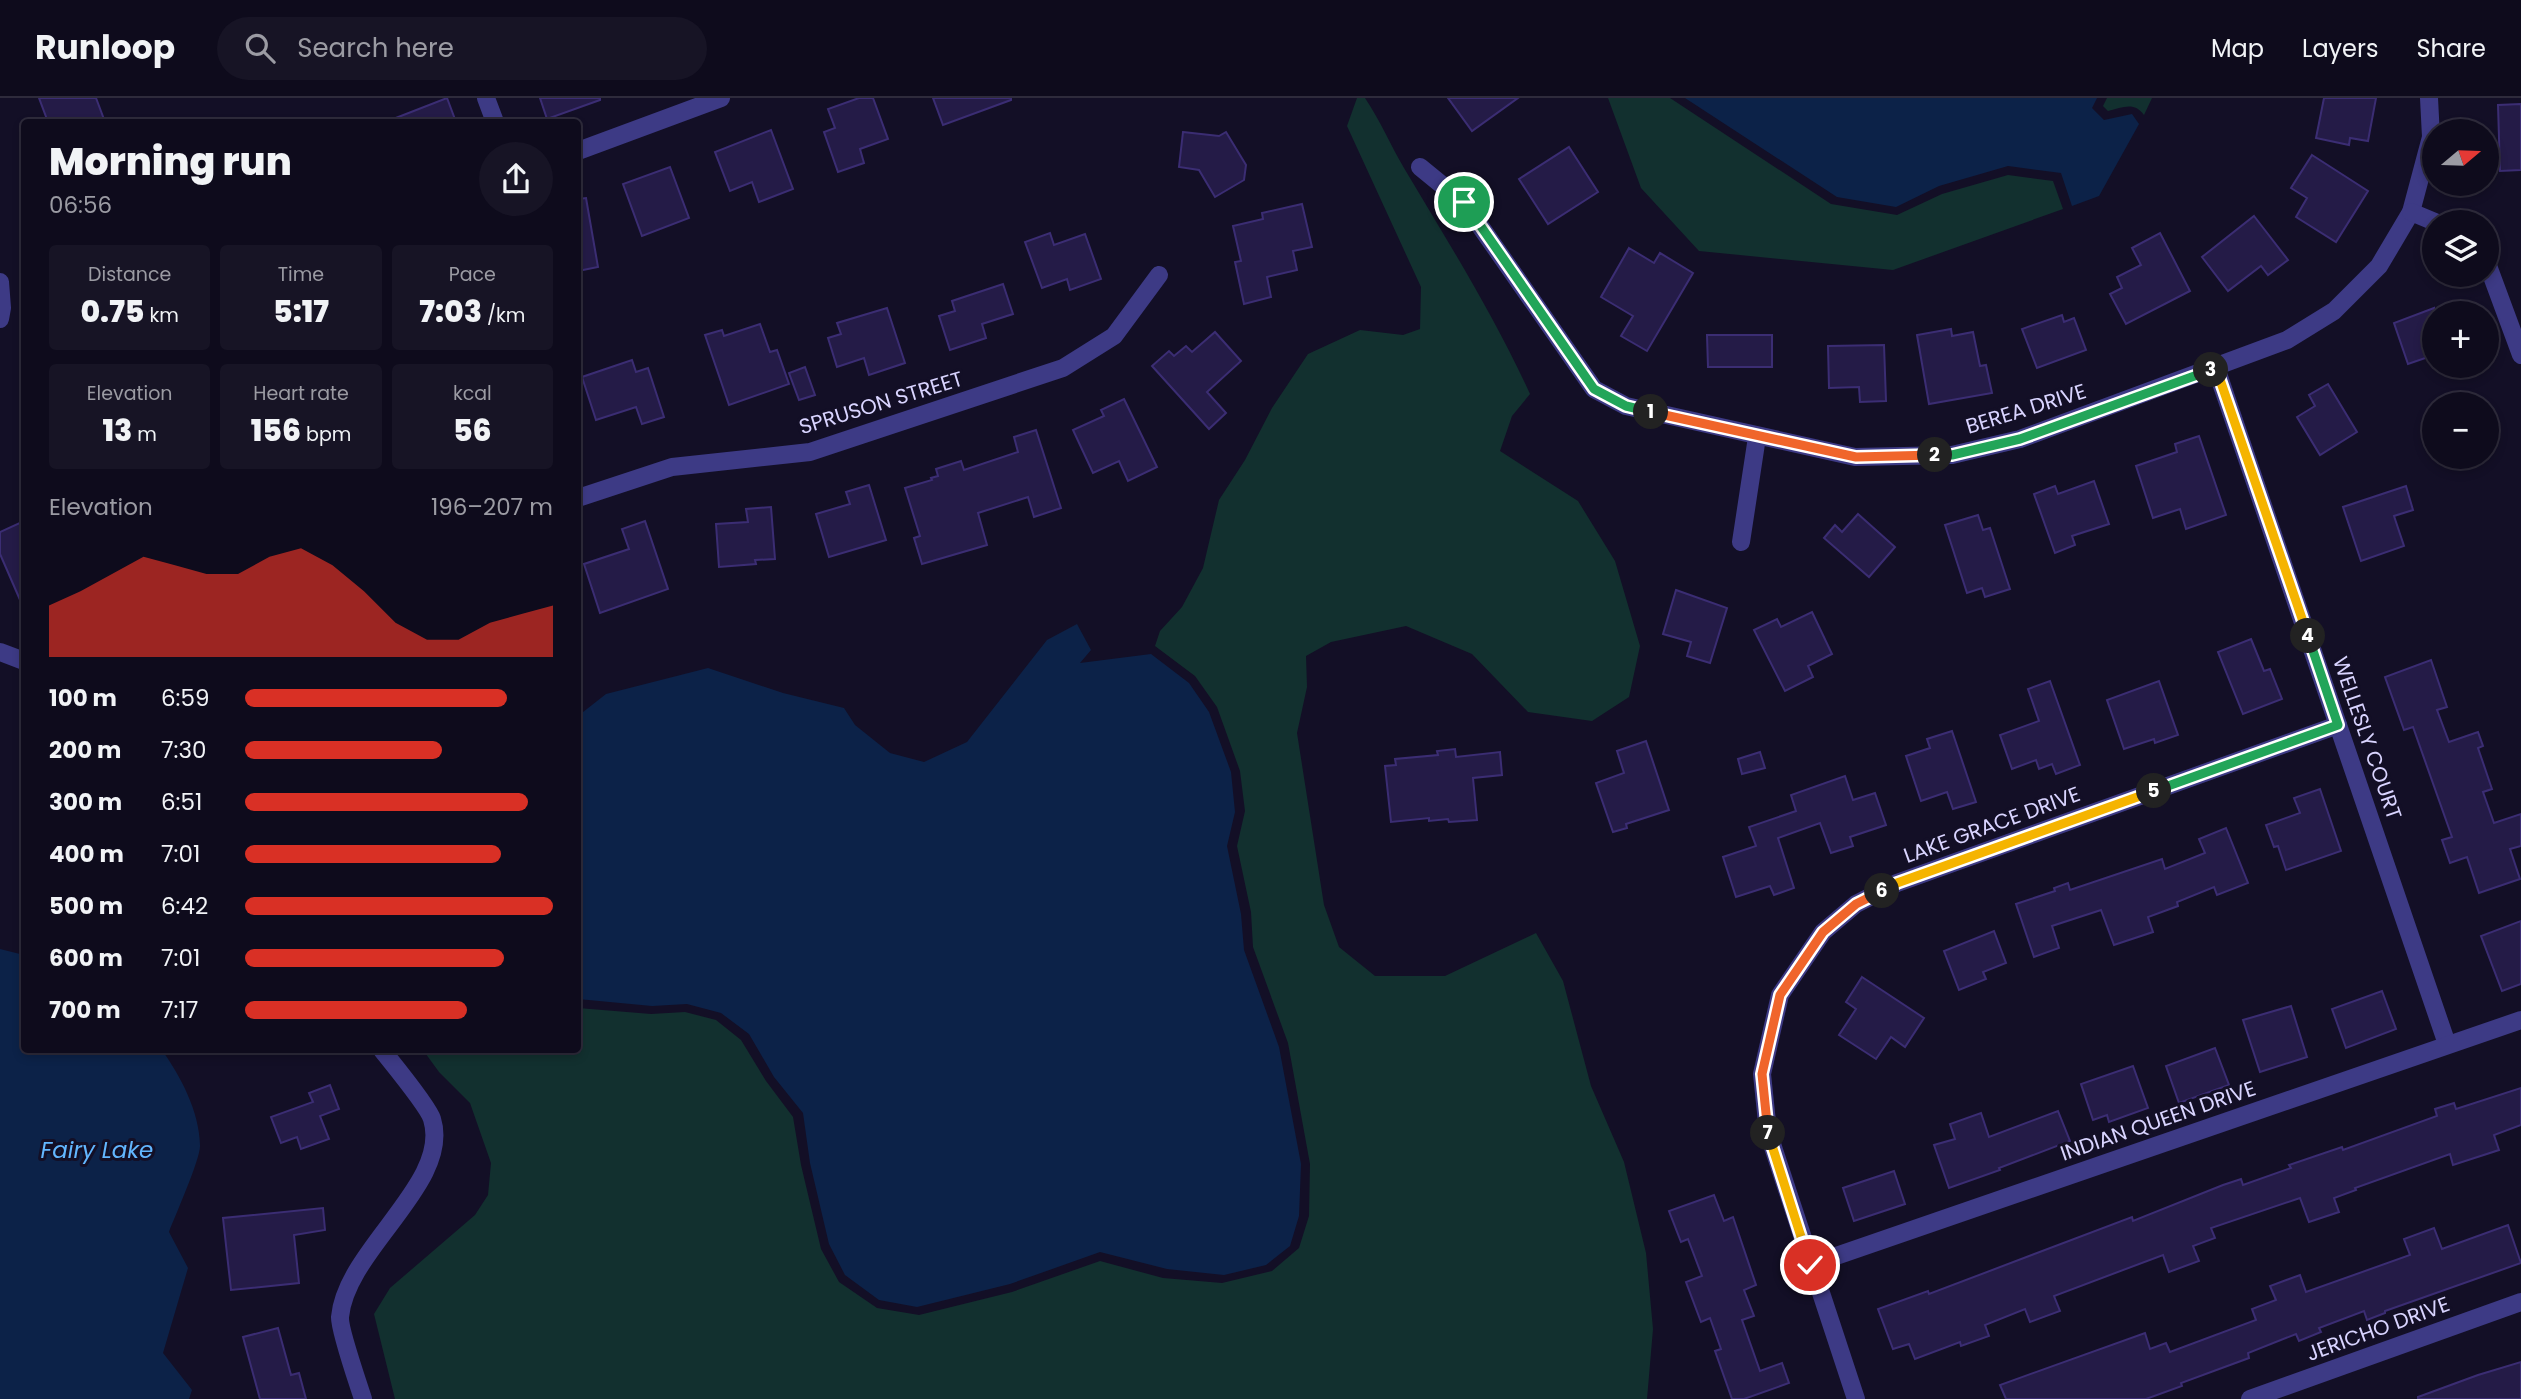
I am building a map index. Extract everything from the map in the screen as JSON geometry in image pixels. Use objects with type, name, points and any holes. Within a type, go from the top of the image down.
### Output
[{"type":"street","points":[[486,98],[494,119]]},
{"type":"street","points":[[581,150],[721,98]]},
{"type":"street","name":"BEREA DRIVE","points":[[1420,167],[1464,202],[1594,389],[1626,406],[1856,457],[1952,455],[2020,439],[2216,368],[2287,340],[2334,311],[2379,266],[2411,212],[2431,137],[2429,98]]},
{"type":"street","points":[[2411,212],[2422,217]]},
{"type":"street","name":"SPRUSON STREET","points":[[581,497],[672,467],[810,452],[1063,369],[1114,337],[1159,275]]},
{"type":"street","points":[[0,282],[0,319]]},
{"type":"street","points":[[2496,287],[2521,355]]},
{"type":"street","name":"WELLESLY COURT","points":[[2216,368],[2447,1044]]},
{"type":"street","points":[[1741,542],[1757,437]]},
{"type":"street","points":[[0,652],[21,660]]},
{"type":"street","name":"LAKE GRACE DRIVE","points":[[1856,1399],[1768,1132],[1762,1074],[1780,995],[1823,932],[1856,904],[1897,883],[2338,725]]},
{"type":"street","name":"INDIAN QUEEN DRIVE","points":[[1810,1265],[2521,1020]]},
{"type":"street","points":[[363,1399],[340,1318],[345,1298],[351,1278],[428,1168],[435,1142],[432,1118],[384,1053]]},
{"type":"street","name":"JERICHO DRIVE","points":[[2250,1399],[2521,1302]]},
{"type":"green space","points":[[1357,98],[1365,98],[1486,307],[1530,394],[1512,416],[1500,451],[1578,501],[1615,561],[1640,646],[1629,697],[1592,721],[1528,712],[1472,654],[1406,626],[1331,642],[1306,656],[1307,687],[1297,733],[1324,905],[1339,947],[1375,976],[1445,976],[1536,933],[1563,981],[1591,1086],[1624,1162],[1646,1253],[1653,1329],[1647,1399],[395,1399],[374,1314],[390,1288],[475,1215],[488,1195],[491,1163],[470,1103],[439,1072],[425,1053],[581,1053],[581,1008],[651,1014],[685,1012],[716,1020],[741,1040],[766,1081],[793,1117],[801,1165],[821,1249],[839,1282],[877,1308],[919,1315],[1012,1292],[1100,1261],[1163,1278],[1222,1283],[1272,1271],[1299,1248],[1309,1216],[1310,1164],[1288,1043],[1253,947],[1251,912],[1237,846],[1245,811],[1240,771],[1217,707],[1195,676],[1155,646],[1160,631],[1182,607],[1203,568],[1219,500],[1245,460],[1272,408],[1308,354],[1360,330],[1403,335],[1420,329],[1421,287],[1347,126]]},
{"type":"green space","points":[[1608,98],[1670,98],[1831,204],[1897,215],[1942,194],[2008,175],[2053,181],[2063,209],[1893,270],[1699,251],[1641,188]]},
{"type":"green space","points":[[2107,98],[2152,98],[2144,115],[2132,107],[2108,111],[2103,106]]},
{"type":"water","points":[[1685,98],[2097,98],[2092,108],[2104,120],[2132,114],[2139,124],[2099,196],[2072,206],[2061,173],[2008,166],[1939,186],[1896,207],[1837,197]]},
{"type":"water","points":[[1077,624],[1091,650],[1080,663],[1151,654],[1189,683],[1209,712],[1231,772],[1235,812],[1227,846],[1241,914],[1244,950],[1279,1047],[1301,1164],[1299,1216],[1290,1246],[1266,1265],[1224,1275],[1167,1269],[1100,1252],[1010,1284],[917,1307],[879,1300],[845,1275],[829,1244],[810,1163],[803,1113],[774,1077],[749,1034],[721,1013],[687,1004],[652,1006],[581,999],[581,714],[606,694],[708,668],[783,693],[844,708],[855,725],[890,753],[924,762],[967,742],[1047,640]]},
{"type":"water","name":"Fairy Lake","points":[[0,949],[21,954],[21,1053],[164,1053],[193,1107],[200,1145],[192,1174],[169,1232],[188,1268],[163,1353],[192,1390],[189,1399],[0,1399]]},
{"type":"building","points":[[39,98],[96,98],[104,119],[47,119]]},
{"type":"building","points":[[447,98],[455,119],[393,119]]},
{"type":"building","points":[[540,98],[600,98],[600,100],[547,119]]},
{"type":"building","points":[[859,98],[873,98],[888,139],[860,149],[864,163],[838,172],[824,132],[835,128],[828,109]]},
{"type":"building","points":[[933,98],[1011,98],[1011,100],[943,125]]},
{"type":"building","points":[[1448,98],[1518,98],[1472,131]]},
{"type":"building","points":[[2324,98],[2376,98],[2368,141],[2350,138],[2349,145],[2316,138]]},
{"type":"building","points":[[2521,104],[2521,170],[2500,171],[2498,105]]},
{"type":"building","points":[[771,130],[793,189],[759,202],[752,182],[730,191],[715,152]]},
{"type":"building","points":[[1183,132],[1219,136],[1226,132],[1246,165],[1244,180],[1215,197],[1199,170],[1179,167]]},
{"type":"building","points":[[1569,147],[1598,192],[1548,224],[1519,179]]},
{"type":"building","points":[[2312,155],[2368,191],[2336,242],[2296,217],[2307,198],[2291,188]]},
{"type":"building","points":[[670,167],[689,218],[642,236],[623,184]]},
{"type":"building","points":[[586,198],[598,267],[581,270],[581,199]]},
{"type":"building","points":[[1302,204],[1312,247],[1293,251],[1297,270],[1267,277],[1271,297],[1244,304],[1235,262],[1241,261],[1233,226],[1263,219],[1262,213]]},
{"type":"building","points":[[2254,216],[2288,260],[2268,275],[2261,266],[2228,291],[2202,257]]},
{"type":"building","points":[[1050,233],[1054,245],[1085,234],[1101,279],[1070,290],[1067,279],[1042,288],[1025,242]]},
{"type":"building","points":[[2160,233],[2190,291],[2126,324],[2110,294],[2122,288],[2117,277],[2141,265],[2132,248]]},
{"type":"building","points":[[1629,248],[1654,263],[1660,253],[1693,273],[1647,351],[1621,336],[1633,316],[1601,297]]},
{"type":"building","points":[[1003,284],[1013,314],[982,324],[986,338],[950,350],[939,316],[955,311],[952,301]]},
{"type":"building","points":[[887,308],[905,363],[869,375],[864,358],[837,367],[828,338],[841,334],[837,323]]},
{"type":"building","points":[[2422,312],[2422,359],[2408,364],[2394,323]]},
{"type":"building","points":[[2062,315],[2064,322],[2074,318],[2086,350],[2037,368],[2022,329]]},
{"type":"building","points":[[760,324],[770,352],[777,350],[789,384],[729,405],[705,335],[722,330],[724,336]]},
{"type":"building","points":[[1951,329],[1952,336],[1973,332],[1980,366],[1986,365],[1992,393],[1929,404],[1917,335]]},
{"type":"building","points":[[1215,332],[1241,361],[1207,392],[1226,413],[1209,429],[1152,366],[1169,351],[1174,356],[1186,346],[1192,352]]},
{"type":"building","points":[[1707,335],[1772,335],[1772,367],[1708,367]]},
{"type":"building","points":[[1884,345],[1886,401],[1860,402],[1859,387],[1829,388],[1828,346]]},
{"type":"building","points":[[632,360],[636,372],[648,368],[664,417],[642,424],[636,407],[596,420],[582,377]]},
{"type":"building","points":[[805,367],[815,395],[799,400],[789,373]]},
{"type":"building","points":[[2328,384],[2357,432],[2320,455],[2297,417],[2315,406],[2309,395]]},
{"type":"building","points":[[1124,399],[1157,467],[1128,481],[1119,461],[1093,473],[1073,430],[1104,416],[1101,410]]},
{"type":"building","points":[[1036,430],[1061,508],[1034,517],[1028,497],[978,513],[987,545],[922,564],[914,538],[920,536],[905,488],[932,480],[931,478],[938,476],[936,469],[961,461],[964,470],[1018,452],[1014,437]]},
{"type":"building","points":[[2199,436],[2226,515],[2186,529],[2180,509],[2153,518],[2136,466],[2177,452],[2175,444]]},
{"type":"building","points":[[2094,481],[2109,524],[2072,536],[2075,545],[2055,553],[2034,494],[2055,486],[2058,494]]},
{"type":"building","points":[[869,485],[886,540],[829,557],[816,514],[850,504],[846,492]]},
{"type":"building","points":[[2406,486],[2413,510],[2394,516],[2404,546],[2361,561],[2343,507]]},
{"type":"building","points":[[771,507],[775,559],[755,560],[756,564],[719,567],[716,524],[748,522],[746,509]]},
{"type":"building","points":[[1858,514],[1895,547],[1869,577],[1824,538],[1835,525],[1842,532]]},
{"type":"building","points":[[1978,515],[1983,530],[1990,528],[2010,589],[1985,597],[1982,588],[1967,593],[1945,525]]},
{"type":"building","points":[[645,521],[668,589],[600,613],[584,564],[629,549],[622,529]]},
{"type":"building","points":[[21,522],[21,602],[0,554],[0,532]]},
{"type":"building","points":[[1676,590],[1727,608],[1710,663],[1687,656],[1691,642],[1663,634]]},
{"type":"building","points":[[1812,612],[1832,654],[1808,666],[1813,677],[1785,691],[1754,630],[1777,619],[1781,627]]},
{"type":"building","points":[[2251,639],[2264,671],[2270,669],[2282,699],[2243,714],[2218,652]]},
{"type":"building","points":[[2431,660],[2447,707],[2437,710],[2449,742],[2478,732],[2483,746],[2478,748],[2492,789],[2483,792],[2494,823],[2521,814],[2521,846],[2510,849],[2520,879],[2479,893],[2467,857],[2450,863],[2442,840],[2452,837],[2413,727],[2404,730],[2385,677]]},
{"type":"building","points":[[2050,681],[2080,765],[2056,774],[2052,764],[2039,769],[2036,760],[2012,769],[2000,735],[2039,721],[2028,689]]},
{"type":"building","points":[[2159,681],[2178,735],[2155,743],[2154,739],[2124,749],[2107,700]]},
{"type":"building","points":[[1952,731],[1976,802],[1953,809],[1947,792],[1921,801],[1906,756],[1930,748],[1927,739]]},
{"type":"building","points":[[1646,741],[1669,810],[1626,824],[1627,828],[1613,832],[1596,783],[1624,773],[1617,751]]},
{"type":"building","points":[[1455,749],[1456,757],[1500,752],[1502,775],[1473,778],[1477,820],[1449,822],[1448,819],[1429,821],[1429,818],[1391,822],[1385,766],[1396,765],[1395,759],[1438,755],[1437,751]]},
{"type":"building","points":[[1760,752],[1765,768],[1742,774],[1738,759]]},
{"type":"building","points":[[1845,776],[1853,800],[1875,793],[1886,825],[1850,837],[1853,846],[1831,853],[1820,823],[1778,838],[1794,888],[1774,895],[1770,886],[1736,897],[1723,857],[1756,846],[1749,827],[1796,811],[1791,795]]},
{"type":"building","points":[[2320,789],[2341,851],[2286,870],[2278,846],[2274,847],[2266,825],[2300,813],[2294,798]]},
{"type":"building","points":[[2226,828],[2248,883],[2217,895],[2214,887],[2177,902],[2178,906],[2148,917],[2153,932],[2114,945],[2101,910],[2052,926],[2059,948],[2034,957],[2016,904],[2055,891],[2054,888],[2068,883],[2070,890],[2162,859],[2165,869],[2205,853],[2199,839]]},
{"type":"building","points":[[2521,921],[2521,984],[2502,991],[2481,936]]},
{"type":"building","points":[[1994,931],[2006,963],[1983,972],[1986,979],[1959,990],[1944,951]]},
{"type":"building","points":[[1862,977],[1924,1018],[1905,1047],[1891,1037],[1876,1059],[1839,1035],[1856,1009],[1846,1002]]},
{"type":"building","points":[[2382,991],[2396,1029],[2346,1048],[2332,1009]]},
{"type":"building","points":[[2291,1006],[2307,1057],[2260,1072],[2243,1020]]},
{"type":"building","points":[[2215,1048],[2229,1085],[2179,1103],[2166,1066]]},
{"type":"building","points":[[2133,1066],[2148,1108],[2109,1122],[2107,1115],[2093,1120],[2081,1084]]},
{"type":"building","points":[[330,1085],[339,1109],[320,1116],[329,1139],[301,1149],[297,1137],[281,1143],[271,1117],[313,1102],[309,1093]]},
{"type":"building","points":[[2521,1088],[2521,1125],[2494,1135],[2499,1150],[2453,1165],[2450,1154],[2355,1188],[2356,1190],[2334,1198],[2339,1212],[2309,1222],[2300,1198],[2211,1228],[2215,1238],[2193,1246],[2199,1261],[2169,1272],[2163,1255],[2054,1296],[2060,1311],[2030,1322],[2025,1309],[1985,1325],[1989,1336],[1961,1346],[1960,1342],[1915,1359],[1909,1344],[1893,1349],[1878,1309],[1928,1291],[1929,1294],[2132,1217],[2133,1221],[2223,1185],[2241,1179],[2243,1185],[2291,1168],[2289,1165],[2342,1147],[2343,1150],[2437,1116],[2435,1109],[2454,1103],[2456,1109]]},
{"type":"building","points":[[2058,1111],[2070,1141],[1949,1188],[1934,1145],[1955,1139],[1950,1124],[1981,1113],[1989,1137]]},
{"type":"building","points":[[1894,1171],[1905,1204],[1854,1221],[1843,1188]]},
{"type":"building","points":[[1714,1195],[1724,1221],[1733,1217],[1756,1285],[1744,1290],[1754,1316],[1742,1320],[1760,1371],[1782,1363],[1789,1383],[1744,1399],[1732,1399],[1715,1351],[1721,1349],[1710,1318],[1701,1322],[1686,1282],[1702,1276],[1688,1239],[1681,1242],[1669,1211]]},
{"type":"building","points":[[323,1208],[325,1230],[294,1235],[299,1283],[231,1290],[223,1218]]},
{"type":"building","points":[[2508,1225],[2521,1263],[2385,1311],[2367,1320],[2364,1311],[2319,1328],[2321,1332],[2299,1341],[2296,1334],[2248,1353],[2249,1358],[2146,1399],[2006,1399],[2000,1385],[2145,1333],[2150,1349],[2166,1343],[2170,1352],[2256,1320],[2252,1309],[2276,1300],[2270,1286],[2300,1275],[2306,1292],[2410,1255],[2404,1239],[2434,1228],[2442,1249]]},
{"type":"building","points":[[278,1328],[291,1375],[299,1373],[306,1399],[260,1399],[243,1337]]},
{"type":"building","points":[[2521,1362],[2521,1399],[2418,1399],[2478,1375]]},
{"type":"route","points":[[1464,202],[1594,389],[1626,406],[1757,437],[1856,457],[1952,455],[2020,439],[2216,368],[2338,725],[1897,883],[1856,904],[1823,932],[1780,995],[1762,1074],[1768,1132],[1810,1265]]}]
